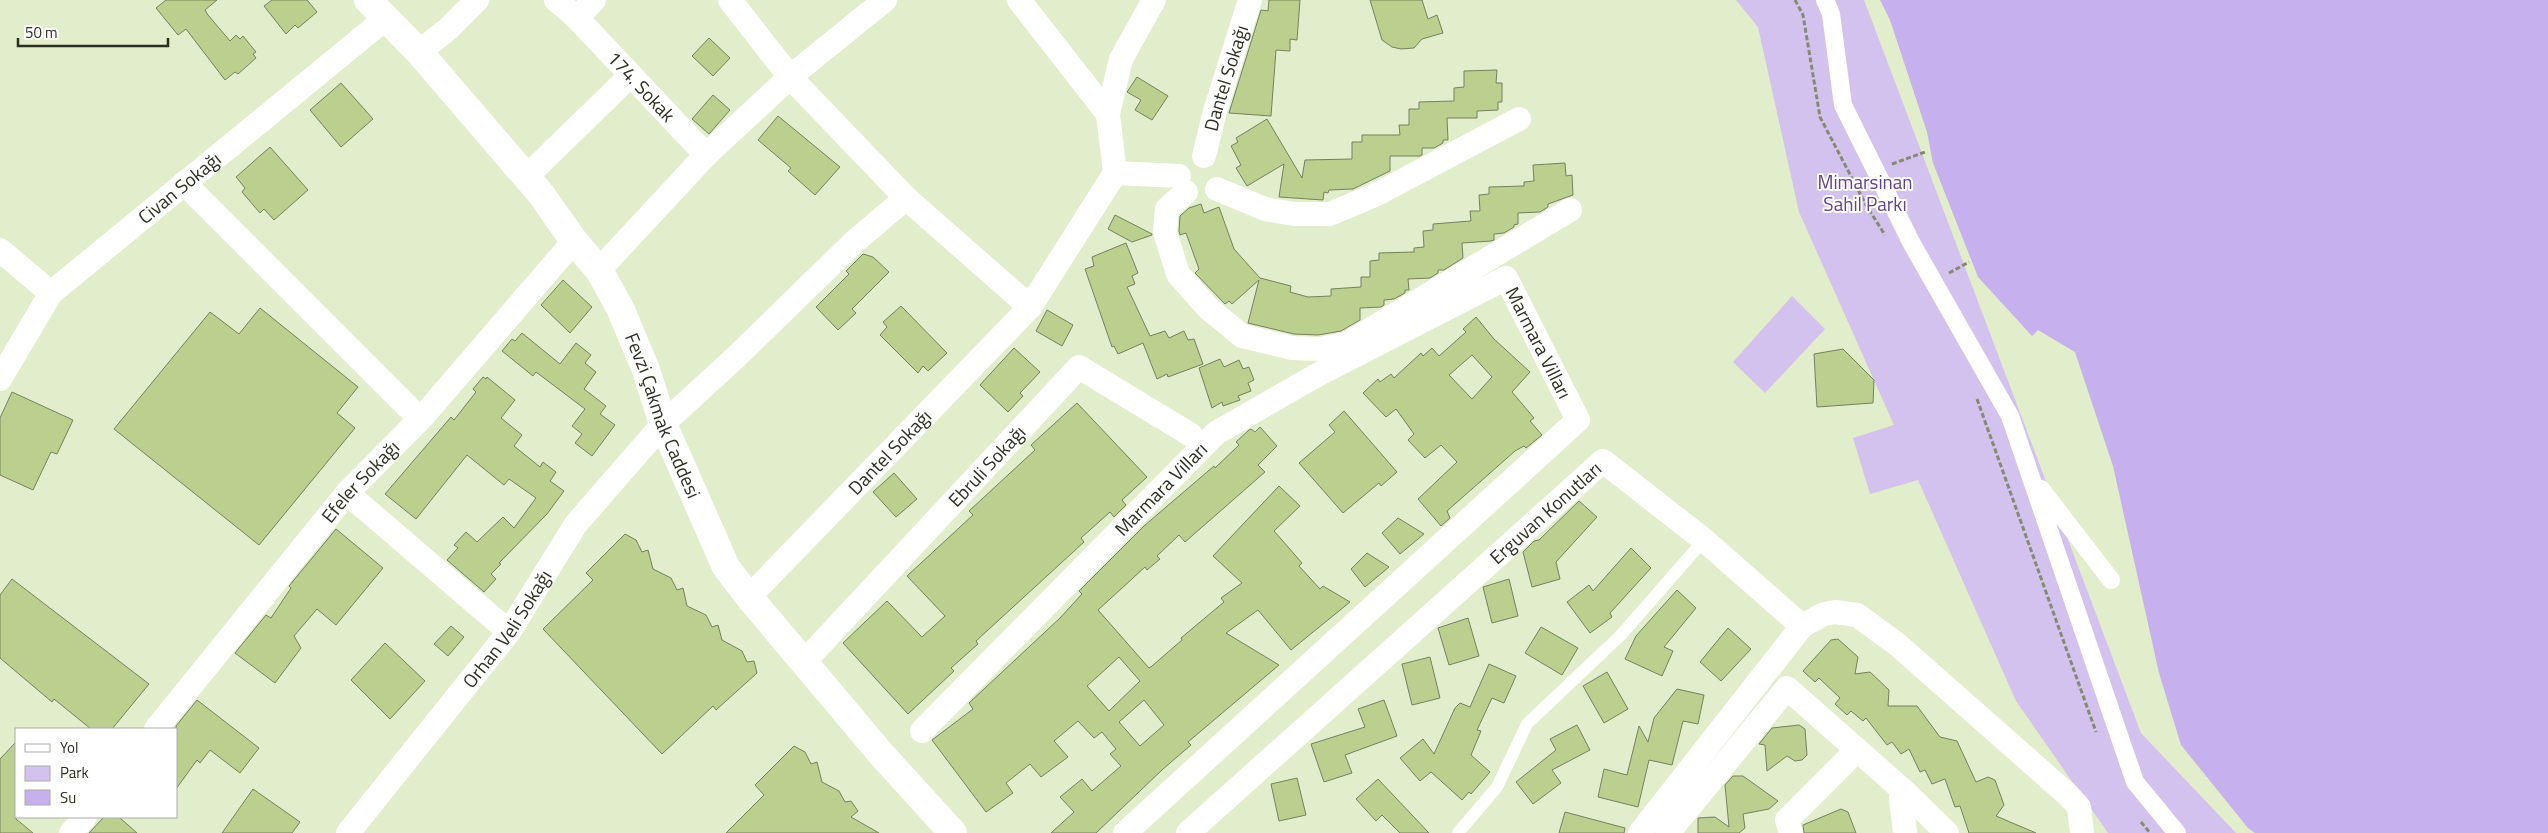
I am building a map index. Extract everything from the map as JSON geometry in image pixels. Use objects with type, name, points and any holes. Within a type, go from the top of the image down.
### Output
[{"type":"street","points":[[419,52],[448,29],[477,0]]},
{"type":"street","name":"174. Sokak","points":[[556,0],[577,18],[706,155]]},
{"type":"street","points":[[577,18],[594,0]]},
{"type":"street","points":[[730,0],[790,77],[906,198],[1030,307]]},
{"type":"street","points":[[599,270],[706,155],[790,77],[885,0]]},
{"type":"street","points":[[1019,0],[1108,114]]},
{"type":"street","points":[[1154,0],[1121,59],[1108,114],[1115,173],[1183,184],[1200,198],[1209,195],[1217,189],[1220,181],[1218,167],[1204,156],[1191,158],[1185,162],[1183,184],[1167,208],[1165,232],[1178,274],[1208,308],[1242,336],[1292,348],[1346,344],[1570,210]]},
{"type":"street","name":"Dantel Sokağı","points":[[1204,156],[1214,111],[1250,0]]},
{"type":"street","points":[[1825,0],[1830,14],[1843,105],[1912,244],[2010,416],[2135,782],[2177,833]]},
{"type":"street","name":"Fevzi Çakmak Caddesi","points":[[376,10],[419,52],[541,194],[574,241],[599,270],[628,327],[646,370],[663,424],[726,566],[749,597],[882,755],[953,833]]},
{"type":"street","name":"Civan Sokağı","points":[[0,379],[50,293],[184,183],[376,10]]},
{"type":"street","points":[[526,177],[631,75]]},
{"type":"street","points":[[1217,189],[1265,209],[1294,214],[1330,214],[1377,194],[1519,118]]},
{"type":"street","name":"Dantel Sokağı","points":[[749,597],[1030,307],[1115,173]]},
{"type":"street","points":[[184,183],[420,419]]},
{"type":"street","name":"Orhan Veli Sokağı","points":[[348,833],[509,632],[576,524],[663,424],[737,356],[853,243],[906,198]]},
{"type":"street","name":"Efeler Sokağı","points":[[157,728],[347,493],[420,419],[574,241]]},
{"type":"street","points":[[0,250],[50,293]]},
{"type":"street","name":"Marmara Vilları","points":[[922,731],[1216,433],[1317,375],[1506,278],[1578,420],[1125,833]]},
{"type":"street","name":"Ebruli Sokağı","points":[[804,662],[1079,367],[1191,435]]},
{"type":"street","name":"Erguvan Konutları","points":[[1188,833],[1603,461],[1704,540],[1802,626]]},
{"type":"street","points":[[2031,476],[2111,580]]},
{"type":"street","points":[[347,493],[509,632]]},
{"type":"street","points":[[1640,833],[1802,626],[1824,614],[1846,612],[1857,615],[1898,645],[2074,800],[2081,814],[2082,833]]},
{"type":"street","points":[[1668,833],[1787,688],[1904,792],[1924,825],[1947,833]]},
{"type":"street","points":[[1791,833],[1787,820],[1856,751]]},
{"type":"street","points":[[1904,792],[1901,798],[1905,833]]},
{"type":"street","points":[[71,833],[84,818]]},
{"type":"lane","points":[[1458,833],[1497,787],[1527,724],[1621,635],[1704,540]]},
{"type":"path","points":[[1795,0],[1803,15],[1820,117],[1866,205],[1886,238]]},
{"type":"path","points":[[1892,164],[1925,152]]},
{"type":"path","points":[[1976,397],[2098,737]]},
{"type":"path","points":[[2138,818],[2150,833]]},
{"type":"green space","name":"Mimarsinan Sahil Parkı","points":[[1736,0],[1864,0],[2141,733],[2236,833],[2108,833],[2016,701],[1918,480],[1870,494],[1853,438],[1894,425],[1799,212],[1758,27]]},
{"type":"green space","points":[[1792,296],[1825,329],[1765,393],[1733,362]]},
{"type":"water","points":[[1880,0],[2548,0],[2548,833],[2255,833],[2248,828],[2181,745],[2159,673],[2113,466],[2075,352],[2038,330],[2032,336],[1978,277],[1933,163],[1927,132],[1890,20]]},
{"type":"building","points":[[166,0],[217,0],[205,10],[208,15],[230,41],[236,35],[240,39],[243,36],[256,52],[253,54],[256,58],[238,74],[235,72],[225,80],[186,29],[178,35],[156,8]]},
{"type":"building","points":[[272,0],[307,0],[317,12],[298,28],[295,25],[286,34],[264,6]]},
{"type":"building","points":[[1269,0],[1300,0],[1297,40],[1290,39],[1290,51],[1276,50],[1271,116],[1229,113],[1261,10],[1268,11]]},
{"type":"building","points":[[1370,0],[1422,0],[1428,19],[1437,15],[1443,33],[1422,39],[1414,48],[1401,49],[1392,47],[1382,40]]},
{"type":"building","points":[[709,38],[730,58],[713,76],[692,56]]},
{"type":"building","points":[[1497,70],[1496,83],[1502,83],[1502,102],[1498,102],[1498,110],[1477,111],[1477,118],[1447,118],[1448,140],[1443,140],[1443,143],[1434,148],[1422,148],[1422,155],[1420,156],[1390,156],[1390,171],[1353,189],[1329,190],[1328,193],[1324,192],[1323,200],[1279,197],[1284,164],[1247,186],[1236,168],[1241,165],[1231,146],[1238,142],[1236,138],[1267,119],[1302,178],[1305,160],[1352,159],[1352,142],[1362,142],[1362,135],[1400,135],[1399,125],[1409,125],[1409,109],[1419,109],[1419,102],[1454,101],[1454,88],[1464,87],[1464,71]]},
{"type":"building","points":[[1137,77],[1168,96],[1152,120],[1135,110],[1141,100],[1127,92]]},
{"type":"building","points":[[341,83],[373,119],[341,147],[310,110]]},
{"type":"building","points":[[713,95],[730,110],[709,134],[692,119]]},
{"type":"building","points":[[778,116],[840,167],[815,195],[788,171],[791,168],[758,140]]},
{"type":"building","points":[[270,147],[308,190],[274,220],[264,209],[260,213],[242,192],[245,188],[236,177]]},
{"type":"building","points":[[1565,163],[1566,176],[1572,175],[1573,195],[1548,204],[1548,207],[1540,212],[1518,213],[1518,224],[1504,233],[1494,234],[1494,240],[1462,243],[1463,258],[1444,270],[1438,270],[1438,273],[1430,278],[1408,279],[1409,290],[1405,290],[1405,293],[1394,299],[1384,300],[1384,305],[1381,307],[1360,308],[1360,320],[1341,331],[1318,335],[1294,334],[1248,323],[1259,280],[1232,304],[1229,301],[1225,304],[1195,273],[1199,269],[1186,233],[1180,235],[1179,231],[1180,216],[1189,208],[1201,204],[1204,213],[1219,207],[1234,249],[1260,278],[1291,286],[1290,292],[1308,297],[1331,296],[1331,289],[1361,287],[1361,277],[1370,277],[1370,261],[1379,260],[1379,253],[1414,252],[1414,248],[1424,247],[1423,231],[1433,230],[1433,224],[1471,221],[1470,211],[1480,211],[1479,195],[1489,194],[1489,187],[1524,186],[1524,182],[1534,181],[1533,165]]},
{"type":"building","points":[[1115,215],[1152,235],[1132,242],[1108,229]]},
{"type":"building","points":[[1126,243],[1138,273],[1132,276],[1135,284],[1127,287],[1150,336],[1165,331],[1169,338],[1184,331],[1188,340],[1194,339],[1203,364],[1168,377],[1167,374],[1157,379],[1143,343],[1118,354],[1114,346],[1112,347],[1085,269],[1094,266],[1092,257]]},
{"type":"building","points":[[863,254],[873,257],[889,272],[852,309],[856,313],[838,330],[816,307],[849,274],[846,271]]},
{"type":"building","points":[[563,280],[592,307],[570,333],[541,305]]},
{"type":"building","points":[[901,306],[947,353],[928,371],[923,366],[918,373],[880,335],[887,327],[883,322]]},
{"type":"building","points":[[260,308],[358,387],[337,413],[355,428],[259,545],[114,429],[210,312],[239,334]]},
{"type":"building","points":[[1047,310],[1073,325],[1062,346],[1036,331]]},
{"type":"building","points":[[1476,317],[1494,339],[1530,372],[1512,392],[1534,418],[1530,421],[1542,435],[1526,448],[1524,446],[1515,451],[1447,511],[1450,518],[1441,526],[1418,499],[1457,462],[1441,445],[1425,458],[1408,440],[1414,434],[1396,409],[1386,417],[1363,393],[1378,379],[1380,382],[1391,374],[1394,378],[1421,353],[1423,356],[1432,348],[1439,356],[1466,332],[1463,329]],"holes":[[[1472,355],[1492,377],[1472,399],[1449,375]]]},
{"type":"building","points":[[522,333],[560,364],[576,343],[591,355],[585,363],[596,372],[584,389],[606,406],[600,414],[615,425],[592,456],[575,443],[582,434],[572,426],[585,409],[536,372],[533,376],[502,351],[512,339],[515,341]]},
{"type":"building","points":[[1014,348],[1040,372],[1020,393],[1023,396],[1008,412],[980,385]]},
{"type":"building","points":[[1843,349],[1874,380],[1873,403],[1817,407],[1814,354]]},
{"type":"building","points":[[1220,359],[1224,367],[1239,360],[1243,369],[1249,367],[1254,380],[1248,383],[1251,391],[1238,396],[1240,400],[1223,406],[1222,402],[1212,408],[1199,368]]},
{"type":"building","points":[[483,377],[486,379],[487,377],[515,400],[501,418],[522,435],[514,446],[540,467],[543,462],[556,472],[550,481],[564,491],[547,514],[499,563],[501,564],[491,574],[496,579],[484,592],[447,560],[458,548],[454,545],[466,532],[477,542],[503,517],[514,528],[536,498],[509,479],[504,485],[467,455],[416,519],[385,494],[451,417],[454,420],[476,392],[473,389]]},
{"type":"building","points":[[12,392],[73,420],[57,454],[51,452],[33,490],[0,475],[0,418]]},
{"type":"building","points":[[1077,403],[1147,477],[1122,500],[1126,505],[1114,517],[1110,512],[1081,538],[1084,542],[976,641],[978,644],[951,668],[954,671],[908,714],[843,643],[887,601],[922,637],[945,616],[907,576],[973,515],[969,511],[1035,450],[1031,445]]},
{"type":"building","points":[[1344,411],[1397,472],[1381,486],[1379,483],[1343,513],[1299,463],[1335,432],[1329,425]]},
{"type":"building","points":[[1260,427],[1277,446],[1258,465],[1265,472],[1185,542],[1179,535],[1157,556],[1160,559],[1147,570],[1145,567],[1098,610],[1149,668],[1152,666],[1182,640],[1181,638],[1224,602],[1221,598],[1242,583],[1213,556],[1279,486],[1300,506],[1274,531],[1302,563],[1299,566],[1320,589],[1323,586],[1350,602],[1291,650],[1258,610],[1226,633],[1279,665],[1188,742],[1191,745],[1096,833],[1051,833],[1074,812],[1060,797],[1082,779],[1092,791],[1121,766],[1110,754],[1116,749],[1102,732],[1094,738],[1078,721],[1054,741],[1068,757],[1041,777],[1030,764],[1006,783],[1013,793],[986,812],[932,740],[973,709],[969,703],[1060,618],[1082,594],[1079,591],[1144,526],[1214,466],[1215,468],[1239,445],[1236,442],[1249,430],[1251,429],[1255,432]],"holes":[[[1119,657],[1140,681],[1109,711],[1087,686]],[[1144,700],[1164,725],[1140,746],[1119,722]]]},
{"type":"building","points":[[894,473],[917,499],[896,517],[873,492]]},
{"type":"building","points":[[1579,501],[1597,517],[1556,562],[1560,579],[1532,587],[1523,552],[1534,541],[1539,540]]},
{"type":"building","points":[[1398,518],[1424,534],[1400,554],[1382,533]]},
{"type":"building","points":[[336,529],[383,568],[336,625],[317,609],[294,636],[301,648],[275,683],[235,653],[266,615],[271,618],[291,588],[289,586]]},
{"type":"building","points":[[625,534],[636,540],[642,552],[648,550],[653,569],[671,578],[677,590],[683,588],[687,606],[706,615],[712,627],[718,625],[722,640],[742,651],[747,662],[754,661],[757,673],[716,710],[713,706],[662,754],[543,629],[593,580],[586,573]]},
{"type":"building","points":[[1631,548],[1651,568],[1610,613],[1612,617],[1590,633],[1567,602],[1589,585],[1593,591]]},
{"type":"building","points":[[1367,553],[1389,567],[1365,587],[1351,569]]},
{"type":"building","points":[[12,579],[149,684],[113,728],[90,728],[54,699],[52,702],[0,658],[0,595]]},
{"type":"building","points":[[1509,579],[1518,616],[1492,623],[1483,587]]},
{"type":"building","points":[[1677,590],[1696,608],[1664,647],[1673,651],[1662,676],[1625,659],[1636,636]]},
{"type":"building","points":[[1468,618],[1479,656],[1449,665],[1438,628]]},
{"type":"building","points":[[451,626],[464,637],[448,656],[434,644]]},
{"type":"building","points":[[1541,627],[1578,648],[1562,675],[1525,653]]},
{"type":"building","points":[[1728,628],[1751,649],[1721,681],[1700,662]]},
{"type":"building","points":[[1838,639],[1858,657],[1855,674],[1870,672],[1889,690],[1888,706],[1917,706],[1940,737],[1957,741],[1976,782],[1988,777],[1995,780],[2004,805],[1996,816],[2036,833],[1969,833],[1960,806],[1955,807],[1945,779],[1932,784],[1925,770],[1920,772],[1909,749],[1901,754],[1892,742],[1887,745],[1866,718],[1863,721],[1851,711],[1847,715],[1835,704],[1840,698],[1819,678],[1815,682],[1803,671],[1831,640]]},
{"type":"building","points":[[385,643],[425,681],[390,719],[351,680]]},
{"type":"building","points":[[1430,657],[1440,698],[1412,705],[1402,664]]},
{"type":"building","points":[[1489,664],[1516,676],[1504,703],[1492,698],[1477,730],[1481,731],[1471,755],[1490,772],[1471,794],[1469,792],[1462,800],[1431,772],[1420,781],[1400,758],[1423,739],[1434,754],[1455,708],[1460,703],[1470,707]]},
{"type":"building","points":[[1607,672],[1628,709],[1604,723],[1583,686]]},
{"type":"building","points":[[1677,689],[1704,695],[1698,724],[1683,721],[1672,765],[1649,760],[1638,807],[1598,797],[1604,769],[1627,775],[1639,726],[1648,742],[1654,718]]},
{"type":"building","points":[[197,700],[259,748],[240,773],[210,750],[200,763],[197,760],[178,786],[178,728],[176,726]]},
{"type":"building","points":[[1384,700],[1397,736],[1345,755],[1352,773],[1324,782],[1311,744],[1365,727],[1358,709]]},
{"type":"building","points":[[1577,725],[1590,750],[1552,770],[1561,783],[1533,804],[1516,782],[1556,750],[1550,739]]},
{"type":"building","points":[[1799,725],[1805,729],[1807,755],[1802,760],[1795,761],[1787,756],[1767,771],[1765,745],[1759,744],[1772,728]]},
{"type":"building","points":[[15,743],[15,818],[33,833],[0,833],[0,759]]},
{"type":"building","points":[[794,746],[805,752],[811,764],[817,762],[822,782],[839,791],[845,802],[851,801],[858,811],[851,817],[879,833],[726,833],[764,795],[755,785]]},
{"type":"building","points":[[1733,776],[1743,776],[1778,801],[1769,809],[1743,814],[1745,828],[1739,833],[1698,833],[1698,818],[1715,817],[1729,827],[1725,785]]},
{"type":"building","points":[[1297,778],[1306,815],[1279,821],[1271,784]]},
{"type":"building","points":[[1378,779],[1429,833],[1400,833],[1382,815],[1376,821],[1356,799]]},
{"type":"building","points":[[253,789],[300,822],[292,833],[222,833]]},
{"type":"building","points":[[1841,809],[1848,812],[1856,833],[1804,833],[1803,825]]},
{"type":"building","points":[[1565,812],[1625,828],[1624,833],[1559,833]]},
{"type":"building","points":[[103,818],[120,818],[137,833],[89,833]]}]
